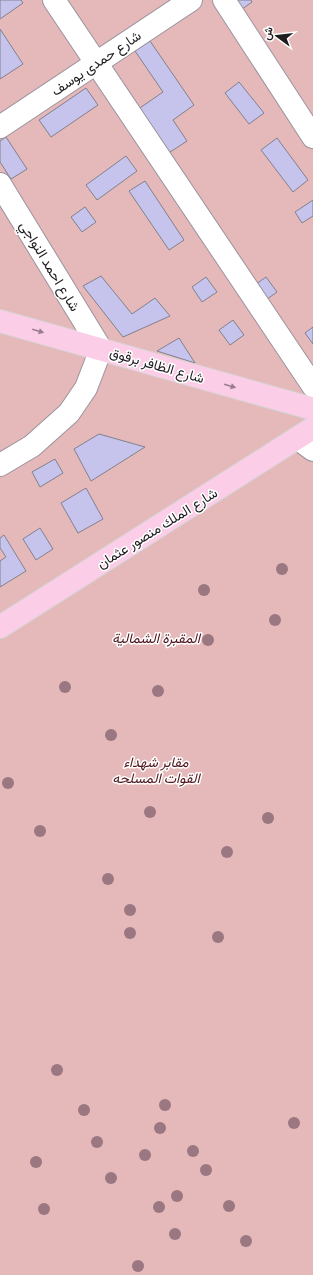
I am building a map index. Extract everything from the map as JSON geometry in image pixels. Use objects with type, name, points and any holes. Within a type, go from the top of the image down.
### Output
[{"type":"main road","name":"شارع الظافر برقوق","points":[[0,321],[313,409]]},
{"type":"main road","name":"شارع الملك منصور عثمان","points":[[0,627],[308,439]]},
{"type":"lane","points":[[54,0],[313,386]]},
{"type":"lane","name":"شارع حمدى يوسف","points":[[0,127],[191,0]]},
{"type":"lane","points":[[224,0],[313,137]]},
{"type":"lane","name":"شارع احمد النواجي","points":[[0,184],[101,349]]},
{"type":"lane","points":[[0,465],[32,446],[69,413],[86,388],[101,349]]},
{"type":"green space","name":"المقبرة الشمالية","points":[[0,0],[313,0],[313,1275],[0,1275]]},
{"type":"building","points":[[0,0],[21,0],[23,3],[0,19]]},
{"type":"building","points":[[230,0],[251,0],[252,2],[238,12]]},
{"type":"building","points":[[0,29],[23,64],[0,79]]},
{"type":"building","points":[[150,41],[194,105],[173,120],[187,141],[164,156],[134,112],[163,92],[135,51]]},
{"type":"building","points":[[239,82],[264,113],[249,124],[225,93]]},
{"type":"building","points":[[86,88],[98,105],[51,137],[39,120]]},
{"type":"building","points":[[6,137],[27,169],[11,179],[0,162],[0,141]]},
{"type":"building","points":[[277,138],[308,180],[293,192],[261,150]]},
{"type":"building","points":[[126,156],[137,171],[97,200],[86,185]]},
{"type":"building","points":[[145,181],[184,240],[169,250],[129,191]]},
{"type":"building","points":[[313,200],[313,216],[302,223],[295,212]]},
{"type":"building","points":[[85,207],[96,222],[82,232],[71,217]]},
{"type":"building","points":[[101,276],[132,314],[155,298],[170,316],[123,337],[83,286]]},
{"type":"building","points":[[206,277],[217,292],[202,302],[192,287]]},
{"type":"building","points":[[266,277],[277,292],[263,302],[252,287]]},
{"type":"building","points":[[233,320],[244,335],[230,345],[219,330]]},
{"type":"building","points":[[313,327],[313,344],[305,333]]},
{"type":"building","points":[[179,338],[195,363],[157,351]]},
{"type":"building","points":[[99,434],[145,447],[91,481],[74,449]]},
{"type":"building","points":[[55,459],[63,473],[40,487],[32,472]]},
{"type":"building","points":[[86,488],[103,519],[78,533],[61,503]]},
{"type":"building","points":[[40,528],[53,549],[36,560],[23,539]]},
{"type":"building","points":[[4,535],[26,571],[0,587],[0,561],[6,557],[0,548],[0,538]]},
{"type":"park label","name":"مقابر شهداء القوات المسلحه","points":[[156,770]]}]
